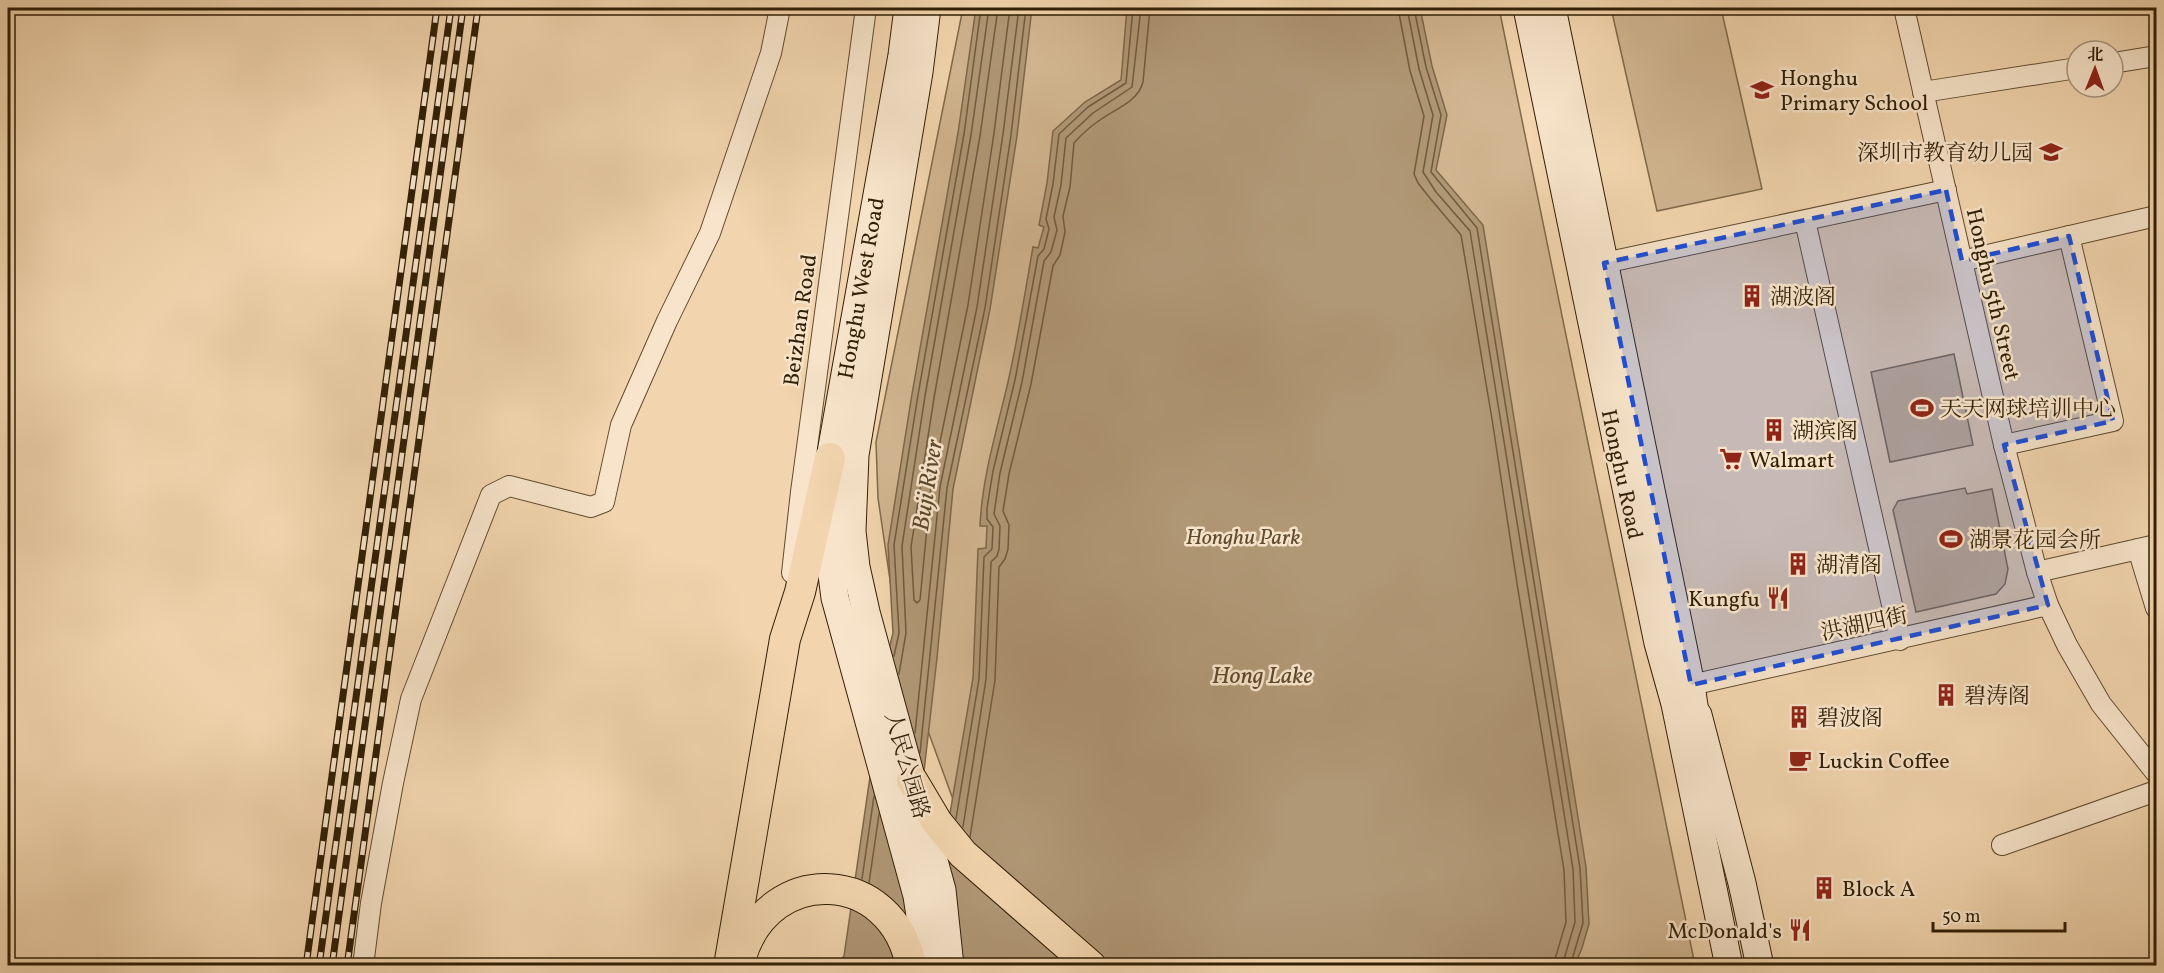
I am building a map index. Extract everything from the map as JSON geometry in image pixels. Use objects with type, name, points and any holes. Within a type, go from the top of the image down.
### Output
[{"type":"main road","points":[[729,966],[785,639],[800,592],[830,458]]},
{"type":"main road","points":[[912,780],[936,822],[963,854],[1091,966]]},
{"type":"main road","points":[[740,966],[746,942],[756,923],[768,910],[788,897],[821,889],[857,894],[871,902],[890,919],[900,932],[908,950],[911,966]]},
{"type":"street","points":[[363,966],[371,903],[411,699],[491,495],[509,486],[591,507],[604,502],[621,425],[667,321],[710,233],[771,53],[780,8]]},
{"type":"street","name":"Beizhan Road","points":[[785,639],[801,492],[866,8]]},
{"type":"street","name":"Honghu West Road","points":[[843,568],[826,528],[830,458],[902,55],[908,8]]},
{"type":"street","name":"Honghu West Road","points":[[843,568],[852,531],[855,455],[919,72],[927,8]]},
{"type":"street","name":"Honghu Road","points":[[1527,8],[1658,643],[1675,704],[1730,948]]},
{"type":"street","name":"Honghu Road","points":[[1552,8],[1691,685],[1730,948]]},
{"type":"street","name":"Honghu 5th Street","points":[[1904,8],[2004,445],[2037,572],[2048,605],[2067,645],[2101,704],[2157,772]]},
{"type":"street","points":[[2125,61],[2157,56]]},
{"type":"street","points":[[1923,92],[2065,70]]},
{"type":"street","points":[[1604,263],[1946,190]]},
{"type":"street","points":[[1962,261],[2157,216]]},
{"type":"street","points":[[1805,220],[1900,640]]},
{"type":"street","points":[[2004,445],[2113,421],[2069,236]]},
{"type":"street","points":[[2037,572],[2147,547],[2157,608]]},
{"type":"street","name":"人民公园路","points":[[843,568],[866,612],[942,890],[950,966]]},
{"type":"street","name":"人民公园路","points":[[843,568],[835,598],[917,896],[924,947],[924,966]]},
{"type":"street","name":"洪湖四街","points":[[1691,685],[2048,605]]},
{"type":"street","points":[[1658,643],[1661,701],[1671,767],[1701,926],[1712,966]]},
{"type":"street","points":[[1691,685],[1742,883],[1760,966]]},
{"type":"street","points":[[2002,845],[2157,791]]},
{"type":"street","points":[[1730,948],[1742,966]]},
{"type":"highlighted area","points":[[1946,190],[1962,261],[2069,236],[2113,421],[2004,445],[2048,605],[1691,685],[1604,263]]},
{"type":"green space","name":"Hong Lake","points":[[963,8],[1499,8],[1695,965],[988,965],[962,824],[924,720],[894,607],[878,498],[876,442]]},
{"type":"green space","points":[[1611,8],[1721,8],[1762,189],[1657,211]]},
{"type":"green space","name":"天天网球培训中心","points":[[1954,354],[1973,445],[1890,462],[1871,372]]},
{"type":"green space","name":"湖景花园会所","points":[[1965,488],[1967,494],[1992,489],[2008,569],[2005,584],[1996,594],[1916,612],[1893,510],[1898,501]]},
{"type":"water","name":"Buji River","points":[[976,8],[1032,8],[1017,136],[990,309],[953,489],[937,658],[908,911],[896,965],[838,966],[844,956],[888,653],[893,633],[888,545],[958,133]]},
{"type":"water","name":"Hong Lake","points":[[1127,8],[1420,8],[1432,66],[1447,115],[1436,170],[1483,225],[1586,867],[1589,924],[1575,965],[924,966],[973,678],[978,549],[986,548],[987,526],[980,526],[981,508],[1012,365],[1033,247],[1038,248],[1044,227],[1039,225],[1053,131],[1085,102],[1121,80]]},
{"type":"railway","points":[[306,966],[437,8]]},
{"type":"railway","points":[[319,966],[451,8]]},
{"type":"railway","points":[[332,966],[463,8]]},
{"type":"railway","points":[[347,966],[478,8]]},
{"type":"place","name":"Honghu Primary School","points":[[1762,90]]},
{"type":"place","name":"深圳市教育幼儿园","points":[[2051,152]]},
{"type":"place","name":"湖波阁","points":[[1752,296]]},
{"type":"place","name":"天天网球培训中心","points":[[1922,408]]},
{"type":"place","name":"湖滨阁","points":[[1774,430]]},
{"type":"place","name":"Walmart","points":[[1731,459]]},
{"type":"place","name":"湖景花园会所","points":[[1951,539]]},
{"type":"place","name":"湖清阁","points":[[1798,564]]},
{"type":"place","name":"Kungfu","points":[[1778,598]]},
{"type":"place","name":"碧涛阁","points":[[1946,695]]},
{"type":"place","name":"碧波阁","points":[[1799,717]]},
{"type":"place","name":"Luckin Coffee","points":[[1800,760]]},
{"type":"place","name":"Block A","points":[[1824,888]]},
{"type":"place","name":"McDonald's","points":[[1800,930]]},
{"type":"park label","name":"Honghu Park","points":[[1243,536]]}]
